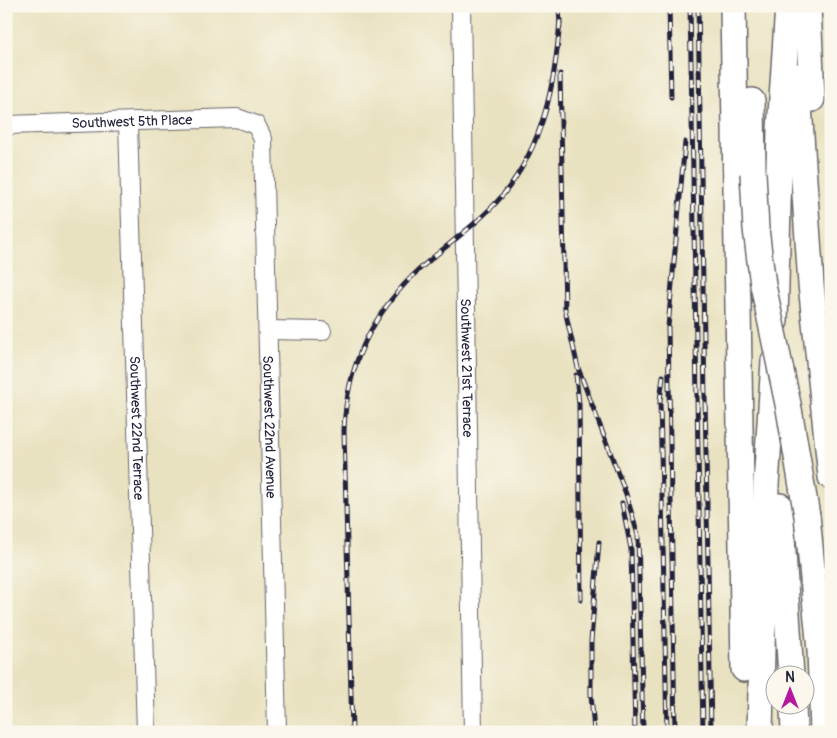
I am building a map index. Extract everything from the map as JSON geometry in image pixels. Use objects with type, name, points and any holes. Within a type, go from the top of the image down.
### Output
[{"type":"highway","points":[[733,6],[746,732]]},
{"type":"highway","points":[[750,6],[756,230],[763,285],[796,445],[807,516],[818,631],[823,732]]},
{"type":"highway","points":[[760,732],[766,485],[773,394],[780,130],[788,6]]},
{"type":"highway","points":[[794,6],[805,209],[831,477]]},
{"type":"highway","points":[[808,6],[817,201],[831,350]]},
{"type":"highway","points":[[773,394],[790,666]]},
{"type":"highway","points":[[793,716],[794,732]]},
{"type":"street","name":"Southwest 21st Terrace","points":[[461,6],[473,732]]},
{"type":"street","name":"Southwest 5th Place","points":[[6,125],[128,123],[237,118],[256,124]]},
{"type":"street","name":"Southwest 22nd Terrace","points":[[128,123],[146,732]]},
{"type":"street","name":"Southwest 22nd Avenue","points":[[256,124],[263,139],[277,732]]},
{"type":"street","points":[[268,330],[322,331]]},
{"type":"railway","points":[[559,6],[560,26]]},
{"type":"railway","points":[[669,6],[671,97]]},
{"type":"railway","points":[[690,6],[703,732]]},
{"type":"railway","points":[[698,6],[711,732]]},
{"type":"railway","points":[[352,732],[344,431],[350,384],[366,340],[390,301],[423,266],[493,206],[502,196],[528,156],[545,113],[551,90],[560,20]]},
{"type":"railway","points":[[560,74],[565,310],[578,368],[626,494],[638,535],[643,732]]},
{"type":"railway","points":[[675,732],[668,327],[685,142]]},
{"type":"railway","points":[[576,375],[579,404],[581,600]]},
{"type":"railway","points":[[663,376],[660,401],[667,732]]},
{"type":"railway","points":[[622,503],[631,549],[635,732]]},
{"type":"railway","points":[[594,732],[591,694],[591,641],[599,542]]}]
